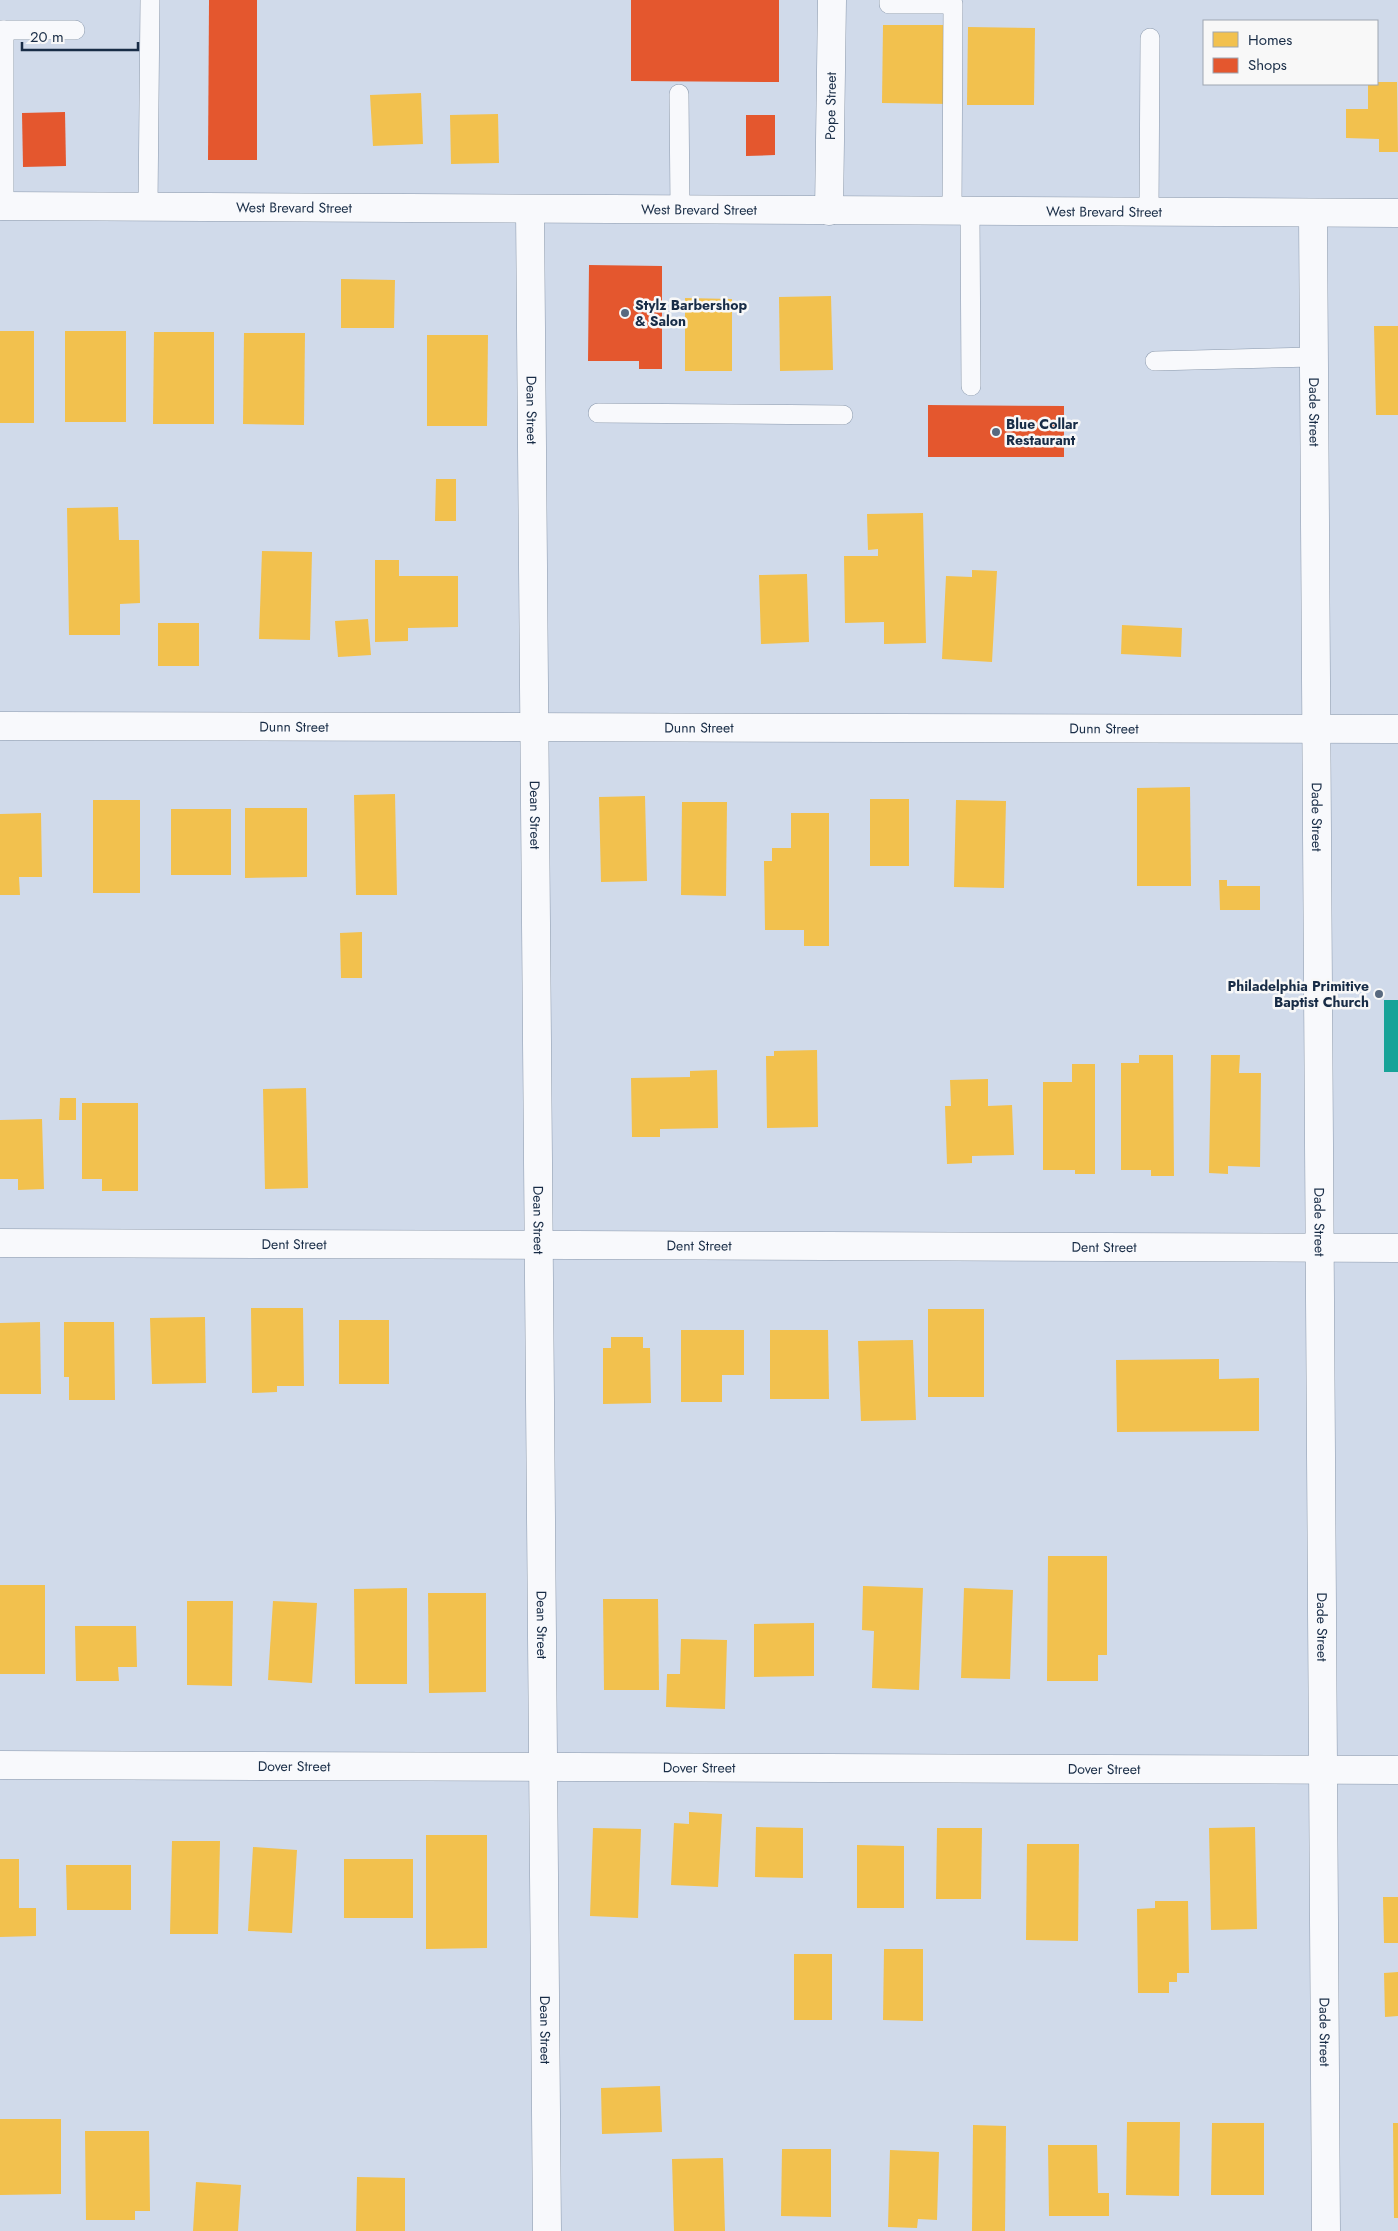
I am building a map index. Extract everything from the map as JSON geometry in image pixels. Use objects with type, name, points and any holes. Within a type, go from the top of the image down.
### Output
[{"type":"street","name":"Pope Street","points":[[829,211],[832,0]]},
{"type":"street","name":"West Brevard Street","points":[[2,206],[1398,213]]},
{"type":"street","name":"Dean Street","points":[[530,210],[547,2231]]},
{"type":"street","name":"Dade Street","points":[[1314,213],[1326,2231]]},
{"type":"street","name":"Dunn Street","points":[[0,726],[1398,729]]},
{"type":"street","name":"Dent Street","points":[[0,1243],[1398,1248]]},
{"type":"street","name":"Dover Street","points":[[0,1765],[1398,1770]]},
{"type":"lane","points":[[148,207],[150,0]]},
{"type":"lane","points":[[889,0],[889,4],[952,4],[971,386]]},
{"type":"lane","points":[[2,206],[2,30],[75,30]]},
{"type":"lane","points":[[1149,212],[1150,38]]},
{"type":"lane","points":[[679,94],[680,210]]},
{"type":"lane","points":[[1155,361],[1314,357]]},
{"type":"lane","points":[[598,413],[843,415]]},
{"type":"building: Homes","points":[[883,25],[950,25],[950,104],[882,103]]},
{"type":"building: Homes","points":[[968,27],[1035,28],[1034,105],[967,105]]},
{"type":"building: Homes","points":[[1378,82],[1397,82],[1398,152],[1379,152],[1379,139],[1346,138],[1346,109],[1368,109],[1368,85],[1378,85]]},
{"type":"building: Homes","points":[[421,93],[423,144],[373,146],[370,95]]},
{"type":"building: Homes","points":[[498,114],[499,163],[451,164],[450,115]]},
{"type":"building: Homes","points":[[341,279],[395,280],[394,328],[341,328]]},
{"type":"building: Homes","points":[[831,296],[833,370],[780,371],[779,297]]},
{"type":"building: Homes","points":[[685,298],[732,299],[732,371],[685,371]]},
{"type":"building: Homes","points":[[1374,326],[1398,326],[1398,415],[1376,415]]},
{"type":"building: Homes","points":[[0,331],[34,331],[34,423],[0,423]]},
{"type":"building: Homes","points":[[65,331],[126,331],[126,422],[65,422]]},
{"type":"building: Homes","points":[[154,332],[214,332],[214,424],[153,424]]},
{"type":"building: Homes","points":[[244,333],[305,333],[304,425],[243,424]]},
{"type":"building: Homes","points":[[427,335],[488,335],[487,426],[427,426]]},
{"type":"building: Homes","points":[[436,479],[456,479],[456,521],[435,521]]},
{"type":"building: Homes","points":[[118,507],[119,540],[139,540],[140,603],[120,604],[120,635],[69,635],[67,508]]},
{"type":"building: Homes","points":[[923,513],[926,643],[884,644],[884,622],[845,623],[844,556],[878,556],[878,549],[868,550],[867,514]]},
{"type":"building: Homes","points":[[262,551],[312,552],[310,640],[259,639]]},
{"type":"building: Homes","points":[[375,560],[399,560],[399,576],[458,576],[458,627],[408,628],[408,641],[375,642]]},
{"type":"building: Homes","points":[[972,570],[997,571],[992,662],[942,659],[946,576],[972,577]]},
{"type":"building: Homes","points":[[807,574],[809,642],[761,644],[759,575]]},
{"type":"building: Homes","points":[[368,619],[371,655],[338,657],[335,621]]},
{"type":"building: Homes","points":[[158,623],[199,623],[199,666],[158,666]]},
{"type":"building: Homes","points":[[1122,625],[1182,628],[1181,657],[1121,654]]},
{"type":"building: Homes","points":[[1190,787],[1191,886],[1137,886],[1137,788]]},
{"type":"building: Homes","points":[[395,794],[397,895],[356,895],[354,795]]},
{"type":"building: Homes","points":[[645,796],[647,881],[601,882],[599,797]]},
{"type":"building: Homes","points":[[870,799],[909,799],[909,866],[870,866]]},
{"type":"building: Homes","points":[[93,800],[140,800],[140,893],[93,893]]},
{"type":"building: Homes","points":[[956,800],[1006,801],[1004,888],[954,887]]},
{"type":"building: Homes","points":[[682,802],[727,802],[726,896],[681,895]]},
{"type":"building: Homes","points":[[245,808],[307,808],[307,877],[245,878]]},
{"type":"building: Homes","points":[[171,809],[231,809],[231,875],[171,875]]},
{"type":"building: Homes","points":[[41,813],[42,877],[19,877],[20,895],[0,895],[0,814]]},
{"type":"building: Homes","points":[[791,813],[829,813],[829,946],[804,946],[804,930],[765,930],[764,861],[772,861],[772,848],[791,848]]},
{"type":"building: Homes","points":[[1219,880],[1227,880],[1227,886],[1260,886],[1260,910],[1220,910]]},
{"type":"building: Homes","points":[[362,932],[362,978],[341,978],[340,933]]},
{"type":"building: Homes","points":[[817,1050],[818,1127],[767,1128],[766,1056],[774,1056],[774,1051]]},
{"type":"building: Homes","points":[[1139,1055],[1173,1055],[1174,1176],[1151,1176],[1151,1170],[1121,1170],[1121,1063],[1139,1063]]},
{"type":"building: Homes","points":[[1211,1055],[1240,1055],[1239,1073],[1261,1073],[1260,1167],[1228,1166],[1228,1174],[1209,1173]]},
{"type":"building: Homes","points":[[1072,1064],[1095,1064],[1095,1174],[1075,1174],[1075,1170],[1043,1170],[1043,1082],[1072,1082]]},
{"type":"building: Homes","points":[[717,1070],[718,1128],[660,1129],[660,1137],[632,1137],[631,1078],[690,1077],[690,1071]]},
{"type":"building: Homes","points":[[988,1079],[988,1106],[1012,1105],[1014,1155],[972,1156],[972,1163],[947,1164],[945,1106],[951,1106],[950,1080]]},
{"type":"building: Homes","points":[[306,1088],[308,1188],[265,1189],[263,1089]]},
{"type":"building: Homes","points":[[60,1098],[76,1098],[76,1120],[59,1120]]},
{"type":"building: Homes","points":[[82,1103],[138,1103],[138,1191],[102,1191],[102,1179],[82,1179]]},
{"type":"building: Homes","points":[[42,1119],[44,1189],[18,1190],[18,1179],[0,1179],[0,1120]]},
{"type":"building: Homes","points":[[251,1308],[303,1308],[304,1386],[277,1386],[277,1392],[252,1393]]},
{"type":"building: Homes","points":[[928,1309],[984,1309],[984,1397],[928,1397]]},
{"type":"building: Homes","points":[[205,1317],[206,1383],[152,1384],[150,1318]]},
{"type":"building: Homes","points":[[339,1320],[389,1320],[389,1384],[339,1384]]},
{"type":"building: Homes","points":[[40,1322],[41,1394],[0,1394],[0,1323]]},
{"type":"building: Homes","points":[[64,1322],[114,1322],[115,1400],[69,1400],[69,1377],[64,1377]]},
{"type":"building: Homes","points":[[681,1330],[744,1330],[744,1375],[722,1375],[722,1402],[681,1402]]},
{"type":"building: Homes","points":[[770,1330],[828,1330],[829,1399],[770,1399]]},
{"type":"building: Homes","points":[[611,1337],[643,1337],[643,1348],[650,1348],[651,1403],[603,1404],[603,1348],[611,1348]]},
{"type":"building: Homes","points":[[913,1340],[916,1420],[861,1421],[858,1341]]},
{"type":"building: Homes","points":[[1219,1359],[1219,1379],[1259,1378],[1259,1431],[1117,1432],[1116,1360]]},
{"type":"building: Homes","points":[[1048,1556],[1107,1556],[1107,1655],[1098,1655],[1098,1681],[1047,1681]]},
{"type":"building: Homes","points":[[0,1585],[45,1585],[45,1674],[0,1674]]},
{"type":"building: Homes","points":[[863,1586],[923,1588],[919,1690],[872,1688],[874,1631],[862,1630]]},
{"type":"building: Homes","points":[[407,1588],[407,1684],[355,1684],[354,1589]]},
{"type":"building: Homes","points":[[964,1588],[1013,1590],[1010,1679],[961,1678]]},
{"type":"building: Homes","points":[[428,1593],[486,1593],[486,1692],[429,1693]]},
{"type":"building: Homes","points":[[603,1599],[658,1599],[659,1690],[604,1690]]},
{"type":"building: Homes","points":[[187,1601],[233,1601],[232,1686],[187,1685]]},
{"type":"building: Homes","points":[[273,1601],[317,1603],[312,1683],[268,1680]]},
{"type":"building: Homes","points":[[814,1623],[814,1676],[754,1677],[754,1624]]},
{"type":"building: Homes","points":[[75,1626],[136,1626],[137,1667],[118,1667],[119,1681],[76,1681]]},
{"type":"building: Homes","points":[[681,1639],[727,1640],[725,1709],[666,1707],[667,1674],[680,1674]]},
{"type":"building: Homes","points":[[689,1812],[722,1814],[718,1887],[671,1885],[674,1823],[689,1824]]},
{"type":"building: Homes","points":[[756,1827],[803,1828],[803,1878],[755,1877]]},
{"type":"building: Homes","points":[[1255,1827],[1257,1929],[1211,1930],[1209,1828]]},
{"type":"building: Homes","points":[[593,1828],[641,1829],[638,1918],[590,1916]]},
{"type":"building: Homes","points":[[937,1828],[982,1828],[981,1899],[936,1899]]},
{"type":"building: Homes","points":[[426,1835],[487,1835],[487,1948],[426,1949]]},
{"type":"building: Homes","points":[[172,1841],[220,1841],[218,1934],[170,1934]]},
{"type":"building: Homes","points":[[1027,1844],[1079,1844],[1078,1941],[1026,1940]]},
{"type":"building: Homes","points":[[857,1845],[904,1846],[904,1908],[857,1908]]},
{"type":"building: Homes","points":[[253,1847],[297,1850],[292,1933],[248,1931]]},
{"type":"building: Homes","points":[[0,1859],[19,1859],[19,1908],[36,1908],[36,1936],[0,1937]]},
{"type":"building: Homes","points":[[344,1859],[413,1859],[413,1918],[344,1918]]},
{"type":"building: Homes","points":[[66,1865],[131,1865],[131,1910],[67,1910]]},
{"type":"building: Homes","points":[[1383,1897],[1398,1897],[1398,1943],[1384,1943]]},
{"type":"building: Homes","points":[[1155,1901],[1188,1901],[1189,1973],[1177,1973],[1177,1982],[1169,1982],[1169,1993],[1138,1993],[1137,1909],[1155,1908]]},
{"type":"building: Homes","points":[[884,1949],[923,1949],[923,2021],[883,2020]]},
{"type":"building: Homes","points":[[794,1954],[832,1954],[832,2020],[794,2020]]},
{"type":"building: Homes","points":[[1398,1972],[1398,2016],[1385,2017],[1384,1973]]},
{"type":"building: Homes","points":[[660,2086],[662,2132],[602,2134],[601,2088]]},
{"type":"building: Homes","points":[[0,2119],[61,2119],[61,2194],[0,2195]]},
{"type":"building: Homes","points":[[1127,2122],[1180,2122],[1179,2196],[1126,2195]]},
{"type":"building: Homes","points":[[1212,2123],[1264,2123],[1264,2195],[1211,2195]]},
{"type":"building: Homes","points":[[1393,2123],[1398,2123],[1398,2218],[1394,2218]]},
{"type":"building: Homes","points":[[973,2125],[1006,2126],[1005,2231],[972,2231]]},
{"type":"building: Homes","points":[[85,2131],[149,2131],[150,2211],[135,2211],[135,2220],[86,2220]]},
{"type":"building: Homes","points":[[1048,2145],[1097,2145],[1098,2193],[1109,2193],[1109,2216],[1049,2216]]},
{"type":"building: Homes","points":[[782,2149],[831,2149],[831,2217],[781,2216]]},
{"type":"building: Homes","points":[[890,2150],[939,2152],[937,2220],[918,2219],[917,2228],[888,2227]]},
{"type":"building: Homes","points":[[723,2158],[725,2231],[674,2231],[672,2159]]},
{"type":"building: Homes","points":[[357,2177],[405,2178],[405,2231],[356,2231]]},
{"type":"building: Homes","points":[[196,2182],[241,2185],[238,2231],[193,2231]]},
{"type":"building: Shops","points":[[209,0],[257,0],[257,160],[208,160]]},
{"type":"building: Shops","points":[[631,0],[779,0],[779,82],[631,81]]},
{"type":"building: Shops","points":[[65,112],[66,166],[23,167],[22,113]]},
{"type":"building: Shops","points":[[746,115],[775,115],[775,155],[746,156]]},
{"type":"building: Shops","name":"Stylz Barbershop & Salon","points":[[589,265],[662,266],[662,369],[639,369],[639,361],[588,361]]},
{"type":"building: Shops","name":"Blue Collar Restaurant","points":[[928,405],[1064,406],[1064,457],[928,457]]},
{"type":"building: Public","points":[[1384,1000],[1398,1000],[1398,1072],[1384,1072]]},
{"type":"place","name":"Stylz Barbershop & Salon","points":[[625,313]]},
{"type":"place","name":"Blue Collar Restaurant","points":[[996,432]]},
{"type":"place","name":"Philadelphia Primitive Baptist Church","points":[[1379,994]]}]
